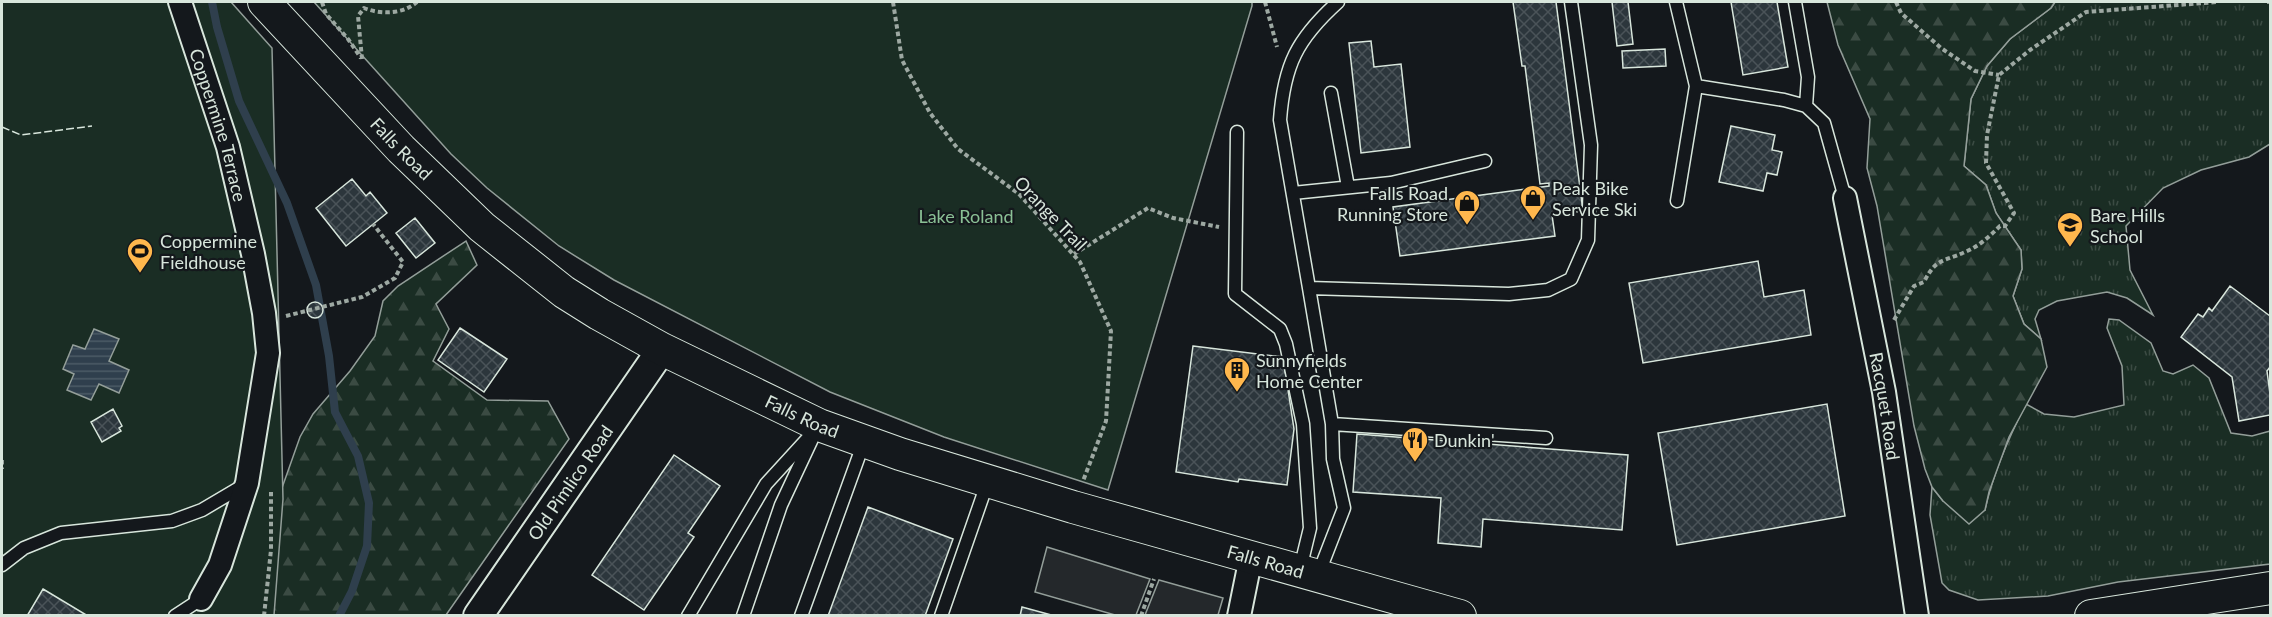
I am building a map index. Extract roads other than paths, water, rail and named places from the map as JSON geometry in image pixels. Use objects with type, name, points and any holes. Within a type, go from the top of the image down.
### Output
[{"type":"main road","name":"Falls Road","points":[[264,2],[401,149],[482,227],[564,292],[662,349],[819,425],[864,442],[1073,507],[1460,615]]},
{"type":"main road","points":[[2091,615],[2271,588]]},
{"type":"street","name":"Coppermine Terrace","points":[[180,2],[228,147],[264,313],[268,353],[247,483],[220,565],[198,607]]},
{"type":"street","name":"Racquet Road","points":[[1845,198],[1884,392],[1917,615]]},
{"type":"street","name":"Old Pimlico Road","points":[[478,615],[662,349]]},
{"type":"street","points":[[1239,615],[1251,557]]},
{"type":"lane","points":[[1309,573],[1344,508],[1333,459],[1332,424],[1280,120],[1287,70],[1299,45],[1319,19],[1338,2]]},
{"type":"lane","points":[[1309,288],[1509,294],[1548,290],[1571,279],[1588,240],[1591,145],[1571,2]]},
{"type":"lane","points":[[1676,2],[1696,86],[1677,201]]},
{"type":"lane","points":[[1795,2],[1808,77],[1806,106]]},
{"type":"lane","points":[[1696,86],[1784,100],[1806,106],[1824,123],[1845,198]]},
{"type":"lane","points":[[1331,93],[1347,187]]},
{"type":"lane","points":[[1237,132],[1235,294],[1280,329],[1286,344],[1303,424],[1310,528],[1309,573]]},
{"type":"lane","points":[[1293,193],[1391,183],[1485,161]]},
{"type":"lane","points":[[1332,424],[1546,438]]},
{"type":"lane","points":[[688,615],[766,484],[819,425]]},
{"type":"lane","points":[[743,615],[781,505],[819,425]]},
{"type":"lane","points":[[801,615],[864,442]]},
{"type":"lane","points":[[941,615],[988,482]]},
{"type":"lane","points":[[2,565],[24,548],[60,534],[172,521],[202,510],[247,483]]},
{"type":"lane","points":[[175,615],[198,607]]},
{"type":"water","points":[[94,329],[119,339],[109,361],[129,370],[119,393],[99,384],[91,400],[67,390],[74,374],[63,369],[73,345],[85,349]]},
{"type":"waterway","points":[[212,2],[239,101],[287,203],[316,285],[329,356],[335,412],[358,456],[369,503],[367,546],[352,591],[339,616]]},
{"type":"place","name":"Peak Bike Service Ski","points":[[1533,221]]},
{"type":"place","name":"Falls Road Running Store","points":[[1467,226]]},
{"type":"place","name":"Bare Hills School","points":[[2070,248]]},
{"type":"place","name":"Coppermine Fieldhouse","points":[[140,274]]},
{"type":"place","name":"Sunnyfields Home Center","points":[[1237,393]]},
{"type":"place","name":"Dunkin'","points":[[1415,463]]},
{"type":"park label","name":"Lake Roland","points":[[966,216]]}]
